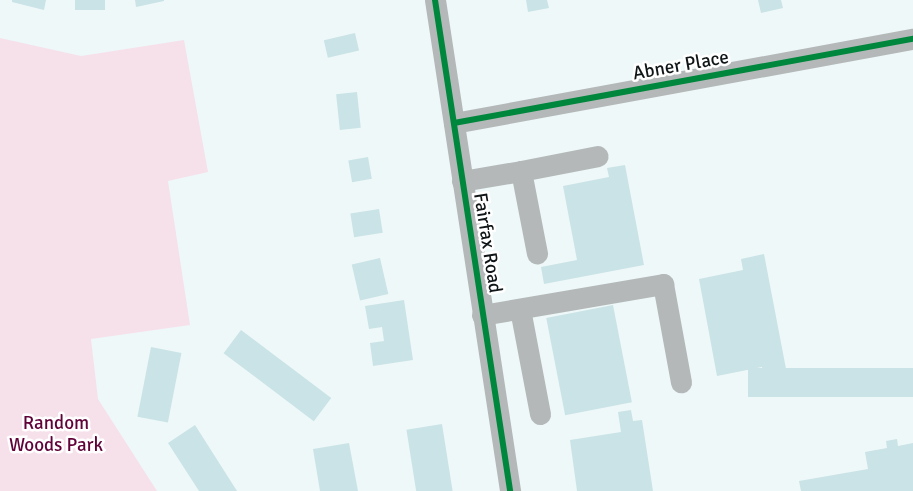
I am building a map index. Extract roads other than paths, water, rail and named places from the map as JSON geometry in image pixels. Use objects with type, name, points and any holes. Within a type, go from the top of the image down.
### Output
[{"type":"street","name":"Fairfax Road","points":[[435,0],[510,491]]},
{"type":"street","name":"Abner Place","points":[[454,123],[913,39]]},
{"type":"street","points":[[462,181],[598,156]]},
{"type":"street","points":[[521,170],[537,253]]},
{"type":"street","points":[[482,315],[663,284],[681,382]]},
{"type":"street","points":[[520,309],[540,414]]},
{"type":"park label","name":"Random Woods Park","points":[[56,435]]}]
